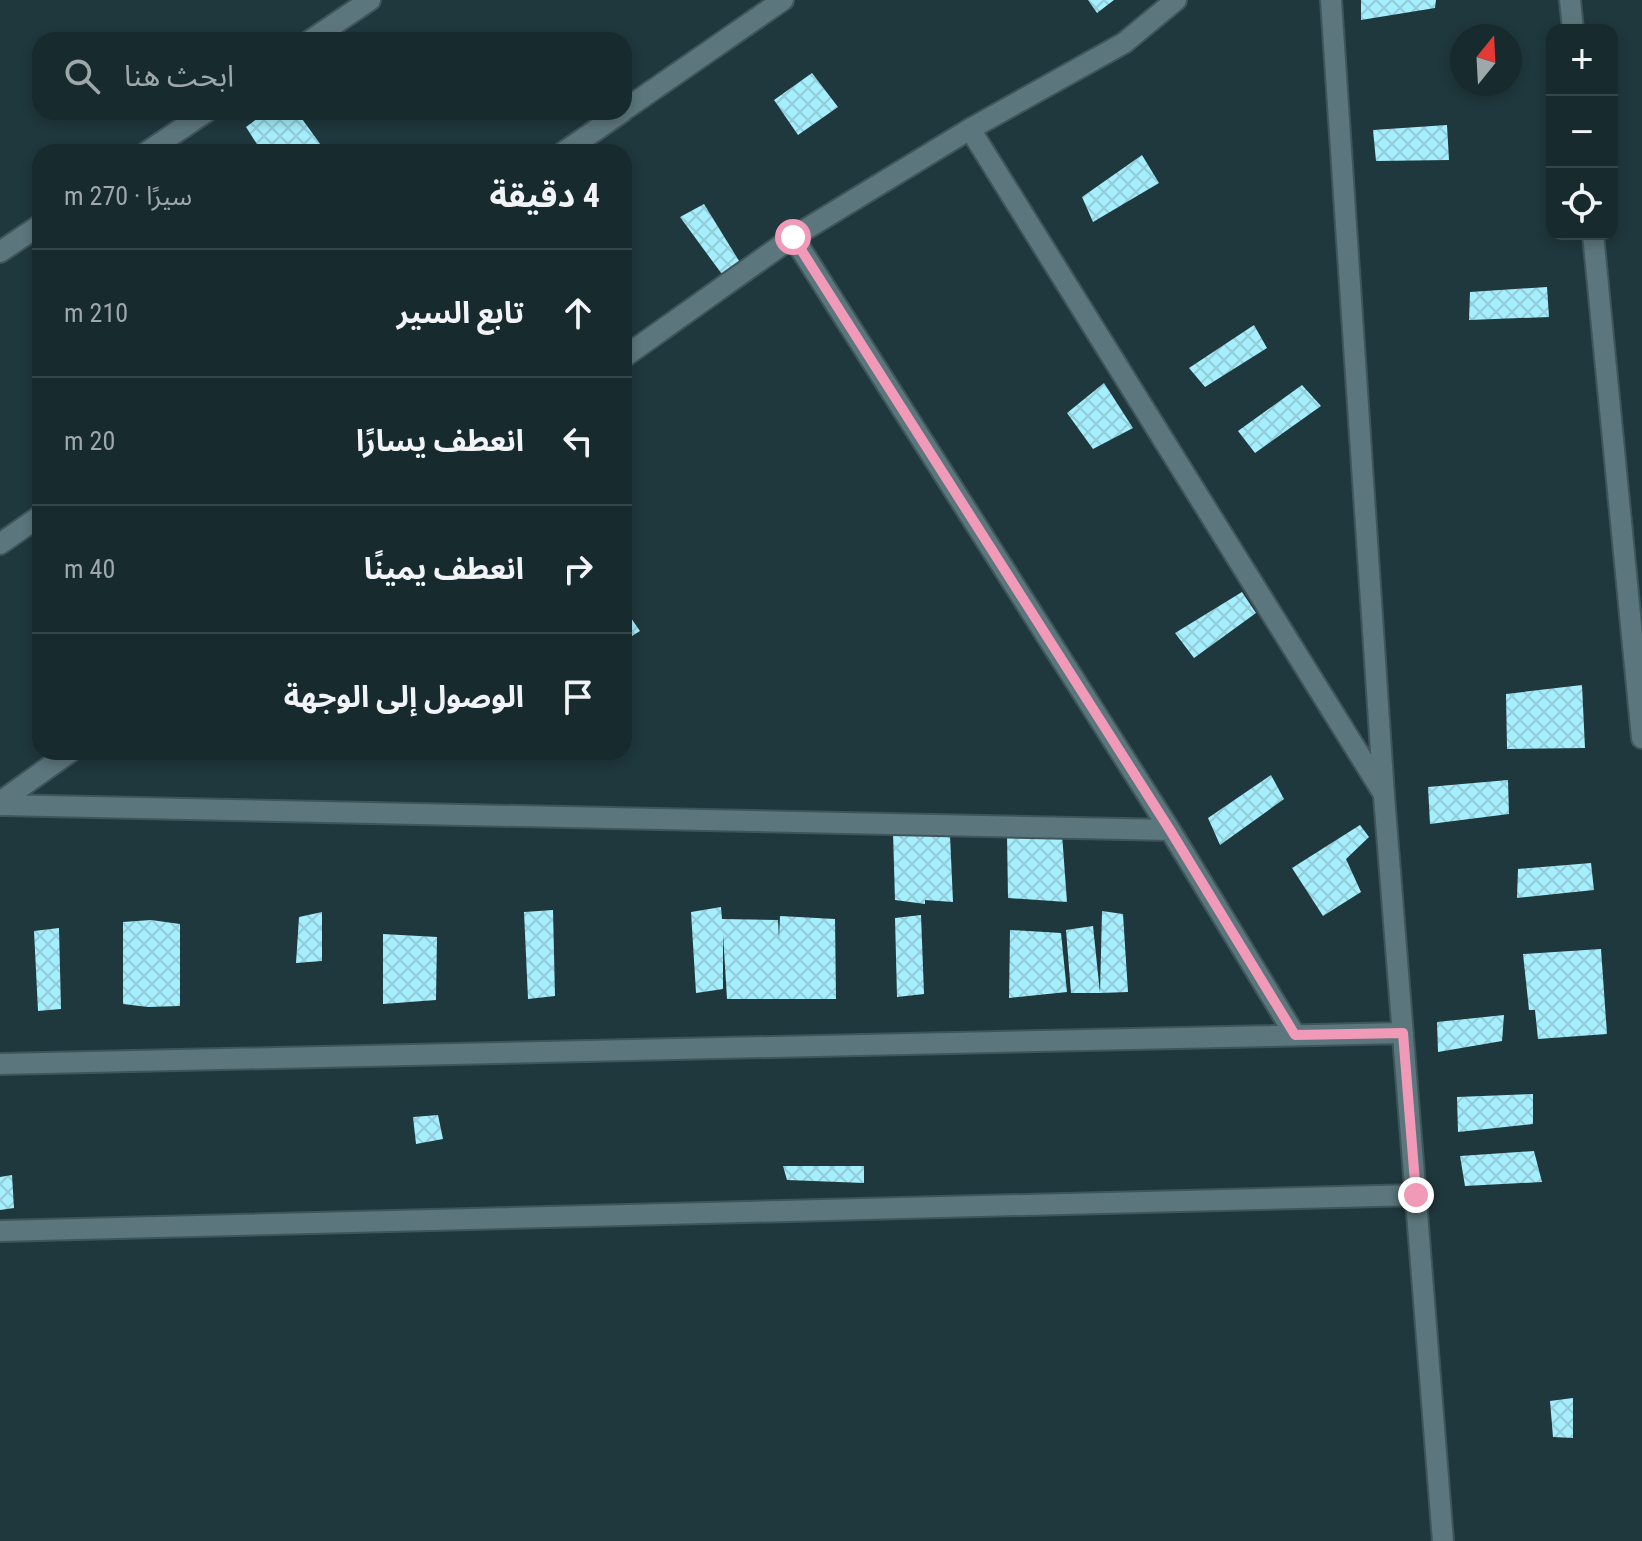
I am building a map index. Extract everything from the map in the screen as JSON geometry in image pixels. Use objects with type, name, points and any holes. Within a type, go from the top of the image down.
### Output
[{"type":"street","points":[[323,32],[370,0]]},
{"type":"street","points":[[632,105],[783,0]]},
{"type":"street","points":[[632,351],[793,237],[970,129],[1124,43],[1176,0]]},
{"type":"street","points":[[1331,0],[1384,796],[1443,1541]]},
{"type":"street","points":[[1570,0],[1572,24]]},
{"type":"street","points":[[159,144],[194,120]]},
{"type":"street","points":[[576,144],[610,120]]},
{"type":"street","points":[[970,129],[1384,796]]},
{"type":"street","points":[[0,252],[32,230]]},
{"type":"street","points":[[793,237],[1170,830],[1295,1035]]},
{"type":"street","points":[[1594,240],[1642,738]]},
{"type":"street","points":[[0,544],[32,522]]},
{"type":"street","points":[[0,803],[59,760]]},
{"type":"street","points":[[0,803],[1170,830]]},
{"type":"street","points":[[0,1064],[1403,1033]]},
{"type":"street","points":[[0,1231],[1416,1195]]},
{"type":"building","points":[[1088,0],[1114,0],[1097,13]]},
{"type":"building","points":[[1361,0],[1436,0],[1435,8],[1361,20]]},
{"type":"building","points":[[812,73],[838,107],[798,135],[774,100]]},
{"type":"building","points":[[255,120],[303,120],[320,144],[257,144],[246,127]]},
{"type":"building","points":[[1447,125],[1449,160],[1376,161],[1373,130]]},
{"type":"building","points":[[1142,155],[1159,183],[1093,222],[1082,197]]},
{"type":"building","points":[[704,204],[741,264],[724,277],[680,217]]},
{"type":"building","points":[[1547,287],[1549,317],[1469,320],[1470,292]]},
{"type":"building","points":[[1254,325],[1267,348],[1205,387],[1189,368]]},
{"type":"building","points":[[1104,383],[1133,428],[1093,449],[1067,413]]},
{"type":"building","points":[[1302,385],[1321,406],[1255,453],[1238,431]]},
{"type":"building","points":[[1242,592],[1256,613],[1194,658],[1175,633]]},
{"type":"building","points":[[632,620],[640,631],[632,636]]},
{"type":"building","points":[[1582,685],[1585,748],[1507,749],[1506,694]]},
{"type":"building","points":[[1271,775],[1284,799],[1220,845],[1208,818]]},
{"type":"building","points":[[1508,780],[1509,814],[1430,824],[1428,787]]},
{"type":"building","points":[[1360,825],[1369,837],[1346,859],[1361,892],[1323,916],[1292,868]]},
{"type":"building","points":[[893,833],[950,835],[953,902],[925,900],[925,904],[895,900]]},
{"type":"building","points":[[1007,834],[1062,834],[1067,902],[1008,898]]},
{"type":"building","points":[[1591,863],[1594,890],[1517,898],[1518,869]]},
{"type":"building","points":[[721,907],[722,919],[778,920],[779,939],[780,916],[835,919],[836,999],[727,999],[723,934],[723,989],[696,993],[691,912]]},
{"type":"building","points":[[553,910],[555,996],[528,999],[524,912]]},
{"type":"building","points":[[1102,911],[1123,914],[1128,992],[1100,993]]},
{"type":"building","points":[[322,912],[322,961],[296,963],[299,917]]},
{"type":"building","points":[[921,915],[924,994],[897,997],[895,918]]},
{"type":"building","points":[[151,920],[180,924],[180,1006],[123,1004],[123,922]]},
{"type":"building","points":[[1093,926],[1100,993],[1071,993],[1066,930]]},
{"type":"building","points":[[59,928],[61,1009],[38,1011],[34,931]]},
{"type":"building","points":[[1010,930],[1061,933],[1067,992],[1009,998]]},
{"type":"building","points":[[383,934],[437,937],[436,1000],[383,1004]]},
{"type":"building","points":[[1601,949],[1607,1034],[1538,1039],[1535,1010],[1529,1010],[1523,954]]},
{"type":"building","points":[[1504,1015],[1502,1041],[1438,1052],[1437,1022]]},
{"type":"building","points":[[1533,1094],[1533,1124],[1458,1132],[1457,1097]]},
{"type":"building","points":[[438,1115],[443,1139],[416,1144],[413,1117]]},
{"type":"building","points":[[1534,1151],[1542,1182],[1465,1186],[1460,1156]]},
{"type":"building","points":[[783,1166],[864,1166],[864,1183],[787,1180]]},
{"type":"building","points":[[12,1175],[14,1208],[0,1210],[0,1177]]},
{"type":"building","points":[[1573,1398],[1573,1438],[1553,1437],[1550,1401]]},
{"type":"route","points":[[793,237],[1170,830],[1295,1035],[1403,1033],[1416,1195]]}]
